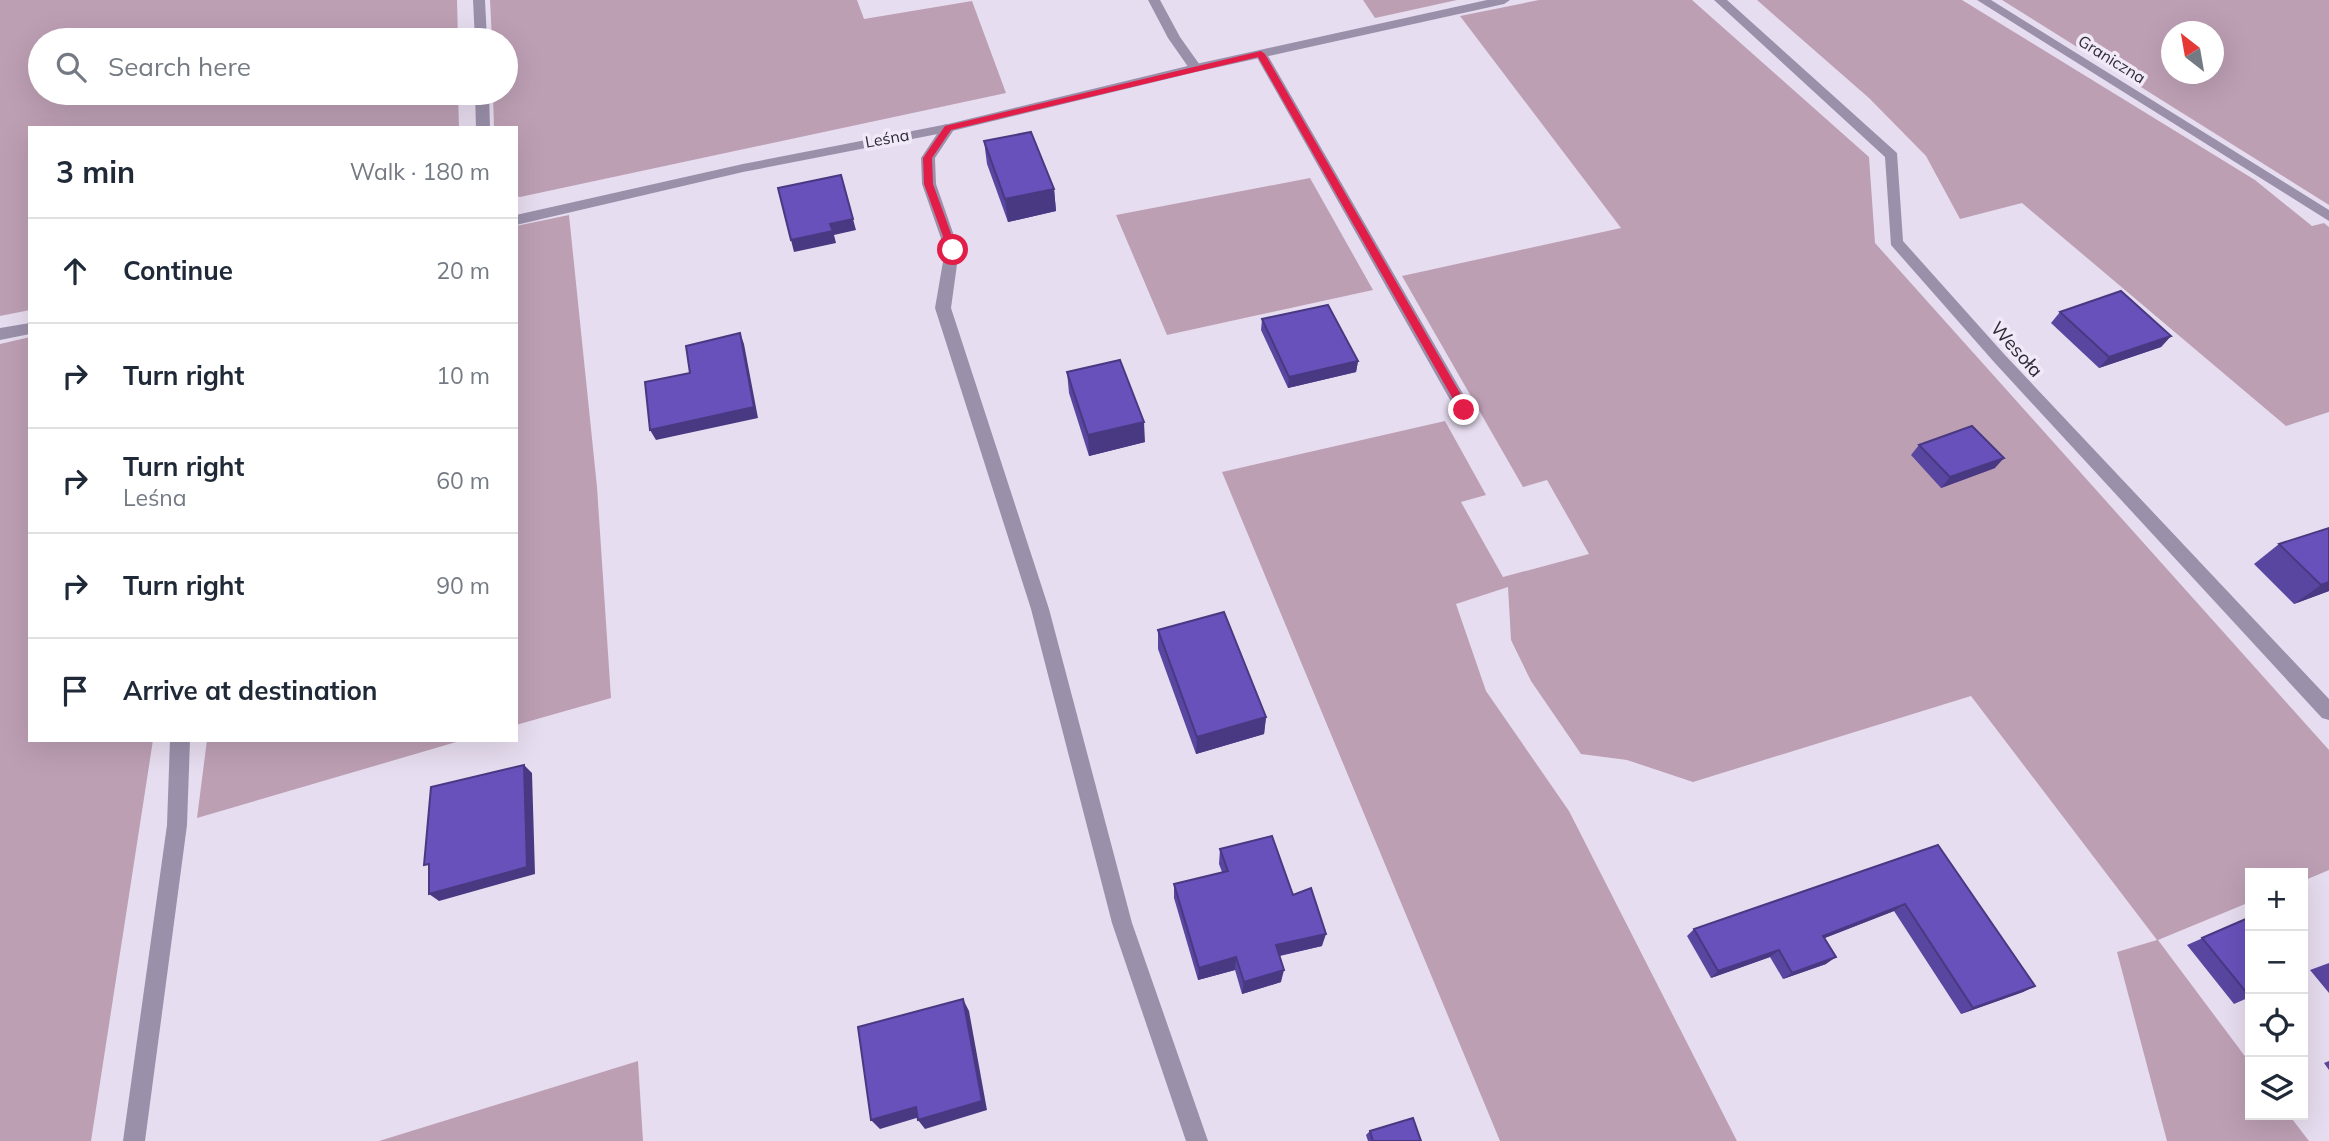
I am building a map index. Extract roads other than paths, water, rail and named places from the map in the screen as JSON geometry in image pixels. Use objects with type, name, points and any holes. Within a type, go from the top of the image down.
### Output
[{"type":"street","points":[[480,0],[481,28]]},
{"type":"street","points":[[1154,0],[1174,38],[1196,68]]},
{"type":"street","name":"Leśna","points":[[518,220],[781,160],[948,128],[1196,68],[1504,0]]},
{"type":"street","name":"Wesoła","points":[[1720,0],[1892,156],[1896,242],[1999,358],[2329,712]]},
{"type":"street","name":"Graniczna","points":[[1983,0],[2329,216]]},
{"type":"street","points":[[1261,54],[1464,410]]},
{"type":"street","points":[[482,105],[483,126]]},
{"type":"street","points":[[948,128],[928,158],[929,184],[953,250],[943,308],[1040,609],[1122,923],[1197,1141]]},
{"type":"street","points":[[0,334],[28,328]]},
{"type":"street","points":[[134,1141],[177,825],[180,742]]}]
